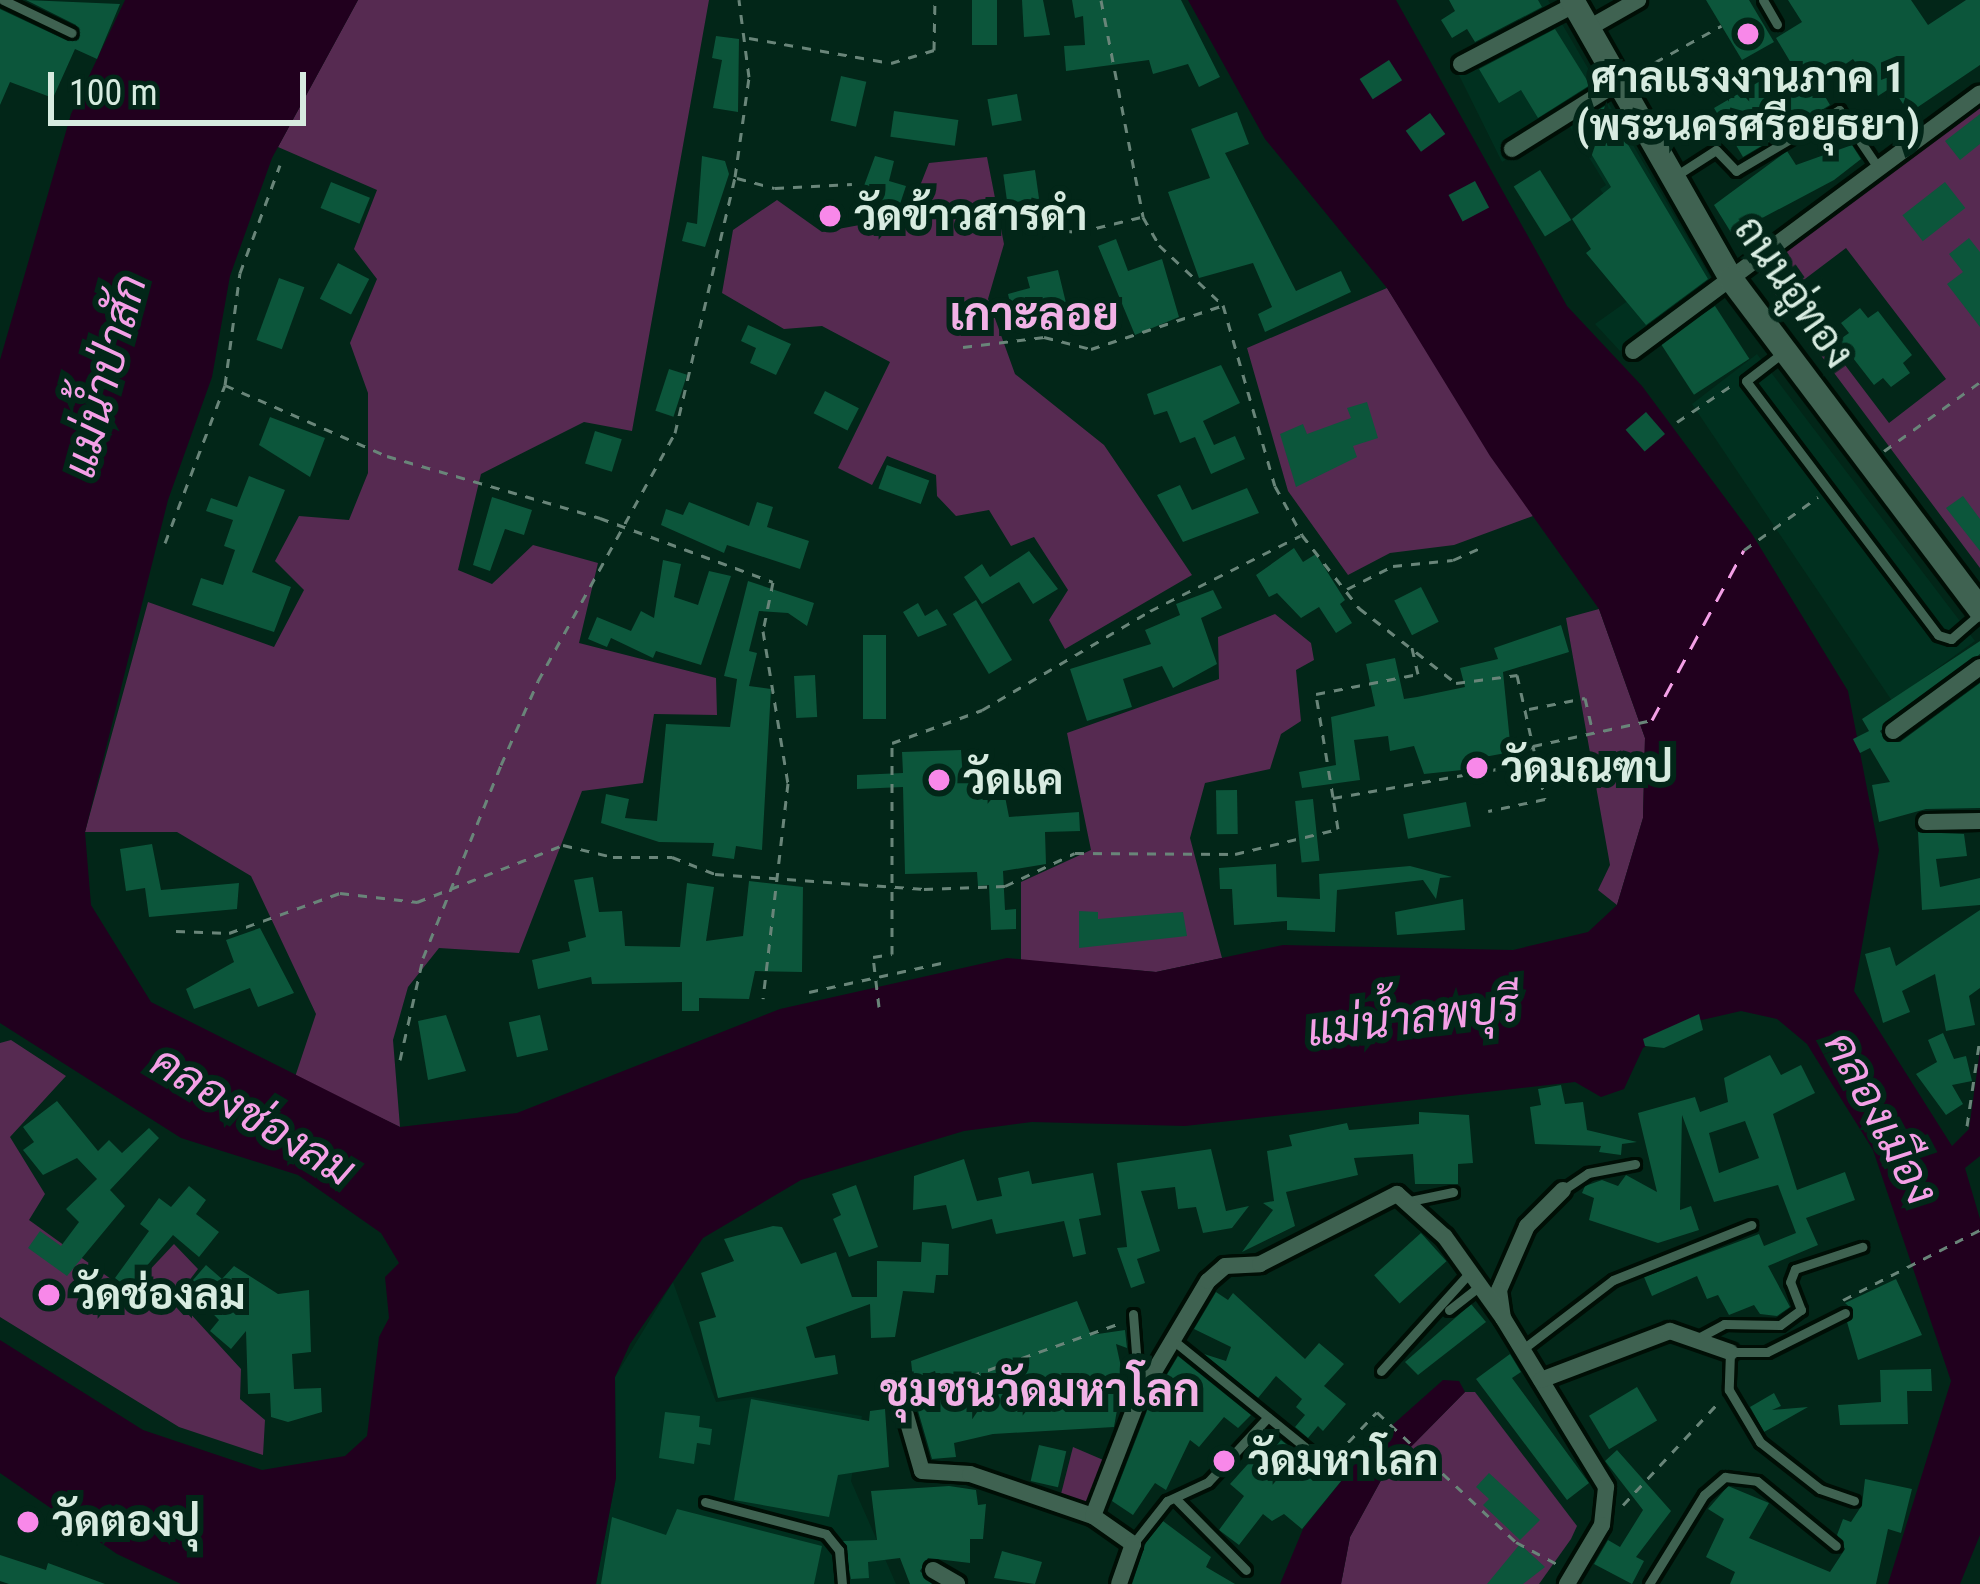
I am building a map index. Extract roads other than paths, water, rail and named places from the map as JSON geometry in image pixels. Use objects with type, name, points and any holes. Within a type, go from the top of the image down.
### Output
[{"type":"main road","name":"ถนนอู่ทอง","points":[[1576,2],[1616,84],[1732,279],[1980,612]]},
{"type":"street","points":[[1587,28],[1638,0]]},
{"type":"street","points":[[1461,64],[1576,2]]},
{"type":"street","points":[[1512,149],[1616,84]]},
{"type":"street","points":[[1633,351],[1980,93]]},
{"type":"street","points":[[1893,731],[1980,667]]},
{"type":"street","points":[[1926,822],[1980,821]]},
{"type":"street","points":[[1503,1318],[1505,1265],[1527,1226],[1563,1190]]},
{"type":"street","points":[[1093,1516],[1139,1397],[1216,1271],[1286,1253],[1387,1194],[1410,1201],[1475,1279],[1606,1487],[1602,1525],[1569,1578]]},
{"type":"street","points":[[1541,1380],[1642,1336],[1700,1337],[1730,1352]]},
{"type":"street","points":[[900,1394],[922,1471],[970,1474],[1093,1516],[1133,1544],[1119,1584]]},
{"type":"street","points":[[933,1570],[958,1584]]},
{"type":"lane","points":[[3,0],[73,33]]},
{"type":"lane","points":[[1762,0],[1777,24]]},
{"type":"lane","points":[[1672,178],[1716,150],[1736,171],[1838,110],[1879,169]]},
{"type":"lane","points":[[1785,351],[1746,381],[1938,635],[1951,639],[1980,612]]},
{"type":"lane","points":[[1563,1190],[1588,1173],[1635,1164]]},
{"type":"lane","points":[[1410,1201],[1453,1192]]},
{"type":"lane","points":[[1522,1349],[1613,1280],[1751,1225]]},
{"type":"lane","points":[[1700,1337],[1724,1324],[1780,1325],[1802,1310],[1790,1282],[1795,1269],[1862,1247]]},
{"type":"lane","points":[[1449,1310],[1475,1279]]},
{"type":"lane","points":[[1381,1370],[1475,1279]]},
{"type":"lane","points":[[1730,1352],[1767,1352],[1845,1312]]},
{"type":"lane","points":[[1133,1316],[1139,1397]]},
{"type":"lane","points":[[1174,1341],[1327,1465]]},
{"type":"lane","points":[[1730,1352],[1736,1362],[1729,1390],[1760,1442],[1820,1490],[1854,1501]]},
{"type":"lane","points":[[1133,1544],[1175,1498],[1208,1482],[1268,1417]]},
{"type":"lane","points":[[1649,1584],[1704,1495],[1725,1477],[1757,1481],[1836,1546]]},
{"type":"lane","points":[[1175,1498],[1246,1570]]},
{"type":"lane","points":[[704,1502],[826,1534],[838,1550],[842,1584]]},
{"type":"water","points":[[125,0],[358,0],[272,158],[230,276],[212,377],[168,500],[85,832],[91,905],[151,1002],[400,1127],[517,1113],[780,1009],[1007,958],[1156,972],[1283,945],[1513,950],[1588,932],[1617,905],[1643,818],[1645,738],[1599,609],[1490,456],[1387,288],[1265,139],[1188,0],[1396,0],[1567,306],[1642,386],[1752,534],[1848,691],[1879,850],[1854,991],[1952,1146],[1969,1129],[1980,1050],[1980,1156],[1965,1168],[1980,1219],[1980,1535],[1960,1584],[1888,1584],[1951,1381],[1873,1150],[1807,1044],[1777,1019],[1741,1011],[1680,1025],[1643,1048],[1624,1089],[1601,1097],[1575,1082],[1185,1126],[1032,1122],[964,1131],[801,1180],[703,1238],[630,1344],[615,1377],[616,1478],[596,1584],[181,1584],[117,1554],[0,1473],[0,1340],[143,1430],[262,1470],[345,1456],[367,1436],[379,1337],[389,1318],[385,1277],[399,1263],[381,1233],[298,1175],[181,1138],[0,1023],[0,360],[71,114]]},
{"type":"water","points":[[1443,1380],[1459,1381],[1465,1392],[1385,1473],[1350,1537],[1341,1584],[1280,1584],[1303,1529],[1371,1444]]},
{"type":"place","name":"ศาลแรงงานภาค 1 (พระนครศรีอยุธยา)","points":[[1748,34]]},
{"type":"place","name":"วัดข้าวสารดำ","points":[[830,216]]},
{"type":"place","name":"วัดมณฑป","points":[[1477,768]]},
{"type":"place","name":"วัดแค","points":[[939,780]]},
{"type":"place","name":"วัดช่องลม","points":[[49,1295]]},
{"type":"place","name":"วัดมหาโลก","points":[[1224,1461]]},
{"type":"place","name":"วัดตองปุ","points":[[28,1522]]},
{"type":"district","name":"เกาะลอย","points":[[1034,315]]},
{"type":"district","name":"ชุมชนวัดมหาโลก","points":[[1040,1391]]},
{"type":"water label","name":"แม่น้ำป่าสัก","points":[[105,376]]},
{"type":"water label","name":"แม่น้ำลพบุรี","points":[[1413,1018]]},
{"type":"water label","name":"คลองช่องลม","points":[[253,1116]]},
{"type":"water label","name":"คลองเมือง","points":[[1881,1118]]}]
